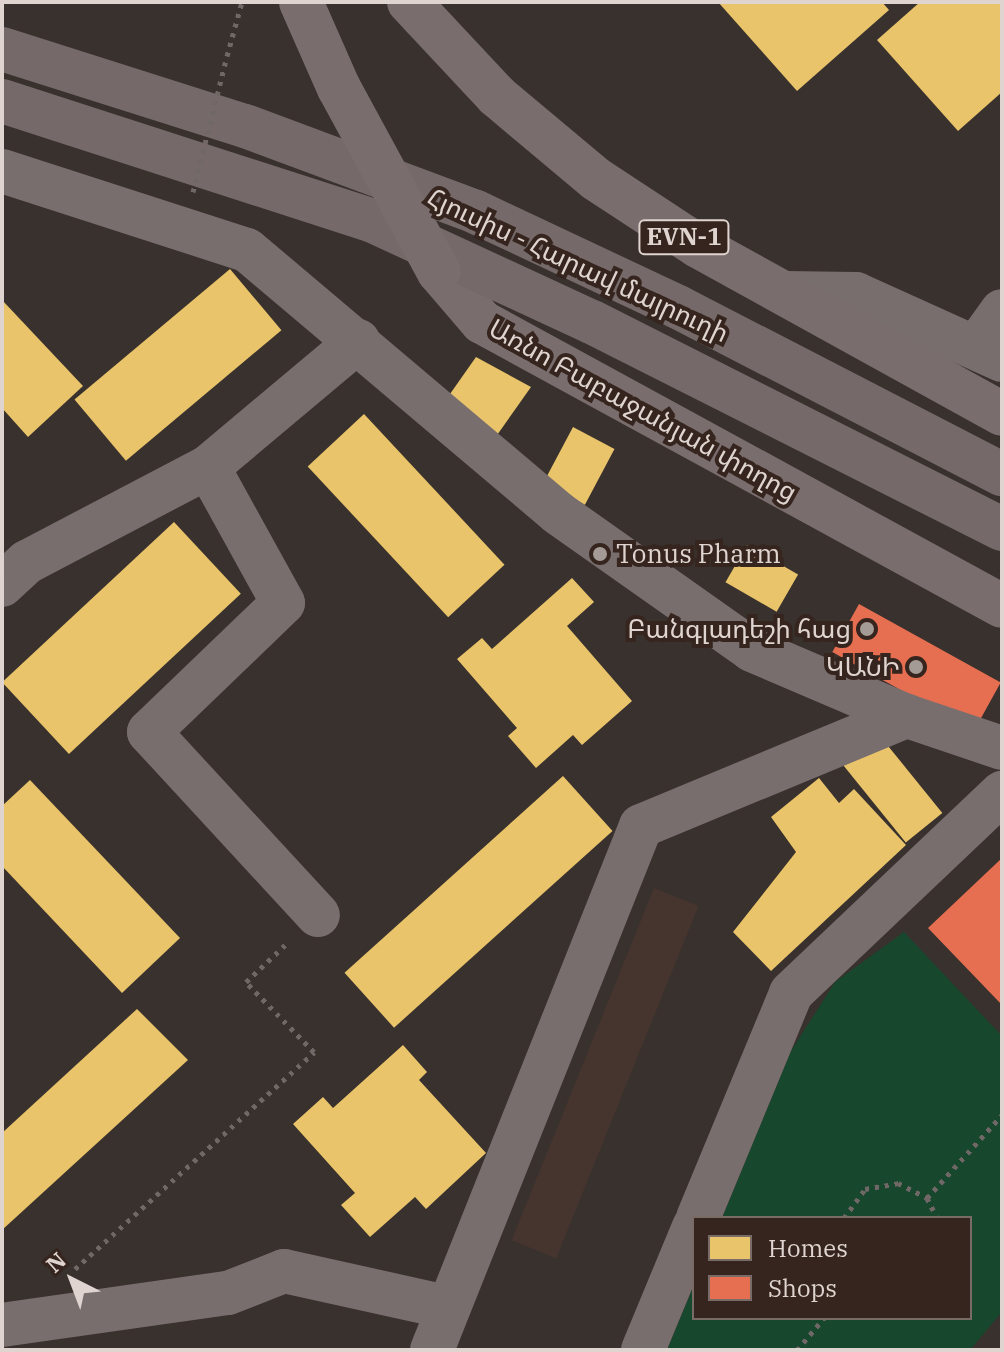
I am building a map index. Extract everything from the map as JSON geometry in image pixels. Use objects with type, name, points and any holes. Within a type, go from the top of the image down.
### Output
[{"type":"highway","name":"Հյուսիս - Հարավ մայրուղի","points":[[2,49],[245,126],[476,212],[678,307],[1002,474]]},
{"type":"highway","name":"Հյուսիս - Հարավ մայրուղի","points":[[2,101],[371,220],[450,267]]},
{"type":"highway","name":"Առնո Բաբաջանյան փողոց","points":[[450,267],[1002,529]]},
{"type":"main road","name":"Առնո Բաբաջանյան փողոց","points":[[301,2],[339,88],[482,322],[1002,606]]},
{"type":"main road","name":"EVN-1","points":[[409,2],[497,96],[596,179],[698,246],[785,293],[894,359],[1002,414]]},
{"type":"lane","points":[[2,171],[247,250],[558,513],[752,650],[907,716],[1002,748]]},
{"type":"lane","points":[[785,293],[856,294],[989,353],[1002,311]]},
{"type":"lane","points":[[10,561],[208,467],[358,341]]},
{"type":"lane","points":[[208,467],[283,603],[149,732],[318,915]]},
{"type":"lane","points":[[432,1350],[641,826],[907,716]]},
{"type":"lane","points":[[699,1216],[791,993],[1002,793]]},
{"type":"lane","points":[[643,1350],[692,1232]]},
{"type":"lane","points":[[9,1324],[228,1293],[284,1271],[447,1307]]},
{"type":"path","points":[[193,192],[242,2]]},
{"type":"path","points":[[9,1324],[314,1052],[246,982],[318,915]]},
{"type":"path","points":[[927,1198],[1002,1115]]},
{"type":"path","points":[[845,1216],[853,1200],[881,1183],[913,1188],[927,1198],[936,1216]]},
{"type":"path","points":[[797,1350],[822,1320]]},
{"type":"shaded area","points":[[654,888],[699,906],[556,1258],[512,1240]]},
{"type":"green space","points":[[904,932],[1002,1036],[1002,1312],[970,1350],[667,1350],[692,1290],[692,1320],[972,1320],[972,1216],[723,1216],[791,1051],[835,982]]},
{"type":"building: Homes","points":[[718,2],[882,2],[889,10],[797,91]]},
{"type":"building: Homes","points":[[920,2],[1002,2],[1002,92],[958,131],[877,40]]},
{"type":"building: Homes","points":[[230,269],[281,330],[126,461],[74,399]]},
{"type":"building: Homes","points":[[2,300],[83,386],[28,437],[2,408]]},
{"type":"building: Homes","points":[[476,357],[531,387],[495,438],[450,394]]},
{"type":"building: Homes","points":[[364,414],[504,565],[448,617],[308,467]]},
{"type":"building: Homes","points":[[573,427],[614,449],[585,505],[543,483]]},
{"type":"building: Homes","points":[[174,522],[241,594],[69,754],[2,682]]},
{"type":"building: Homes","points":[[747,545],[798,574],[777,612],[726,582]]},
{"type":"building: Homes","points":[[572,578],[594,602],[567,626],[632,701],[582,745],[573,735],[536,768],[508,736],[517,728],[457,659],[482,638],[492,649]]},
{"type":"building: Homes","points":[[880,736],[942,813],[906,843],[843,766]]},
{"type":"building: Homes","points":[[563,776],[613,831],[394,1028],[345,973]]},
{"type":"building: Homes","points":[[819,778],[839,803],[854,789],[906,845],[771,971],[733,932],[796,852],[771,817]]},
{"type":"building: Homes","points":[[30,780],[180,938],[122,993],[2,866],[2,806]]},
{"type":"building: Homes","points":[[137,1009],[188,1060],[2,1230],[2,1133]]},
{"type":"building: Homes","points":[[403,1045],[427,1072],[419,1080],[486,1153],[426,1209],[415,1197],[370,1237],[341,1205],[355,1193],[293,1124],[323,1097],[333,1108]]},
{"type":"building: Shops","name":"ԿԱՆԻ","points":[[859,604],[1001,683],[974,731],[832,652]]},
{"type":"building: Shops","points":[[1002,858],[1002,1005],[928,928]]},
{"type":"place","name":"Tonus Pharm","points":[[600,554]]},
{"type":"place","name":"Բանգլադեշի հաց","points":[[867,629]]},
{"type":"place","name":"ԿԱՆԻ","points":[[916,667]]}]
